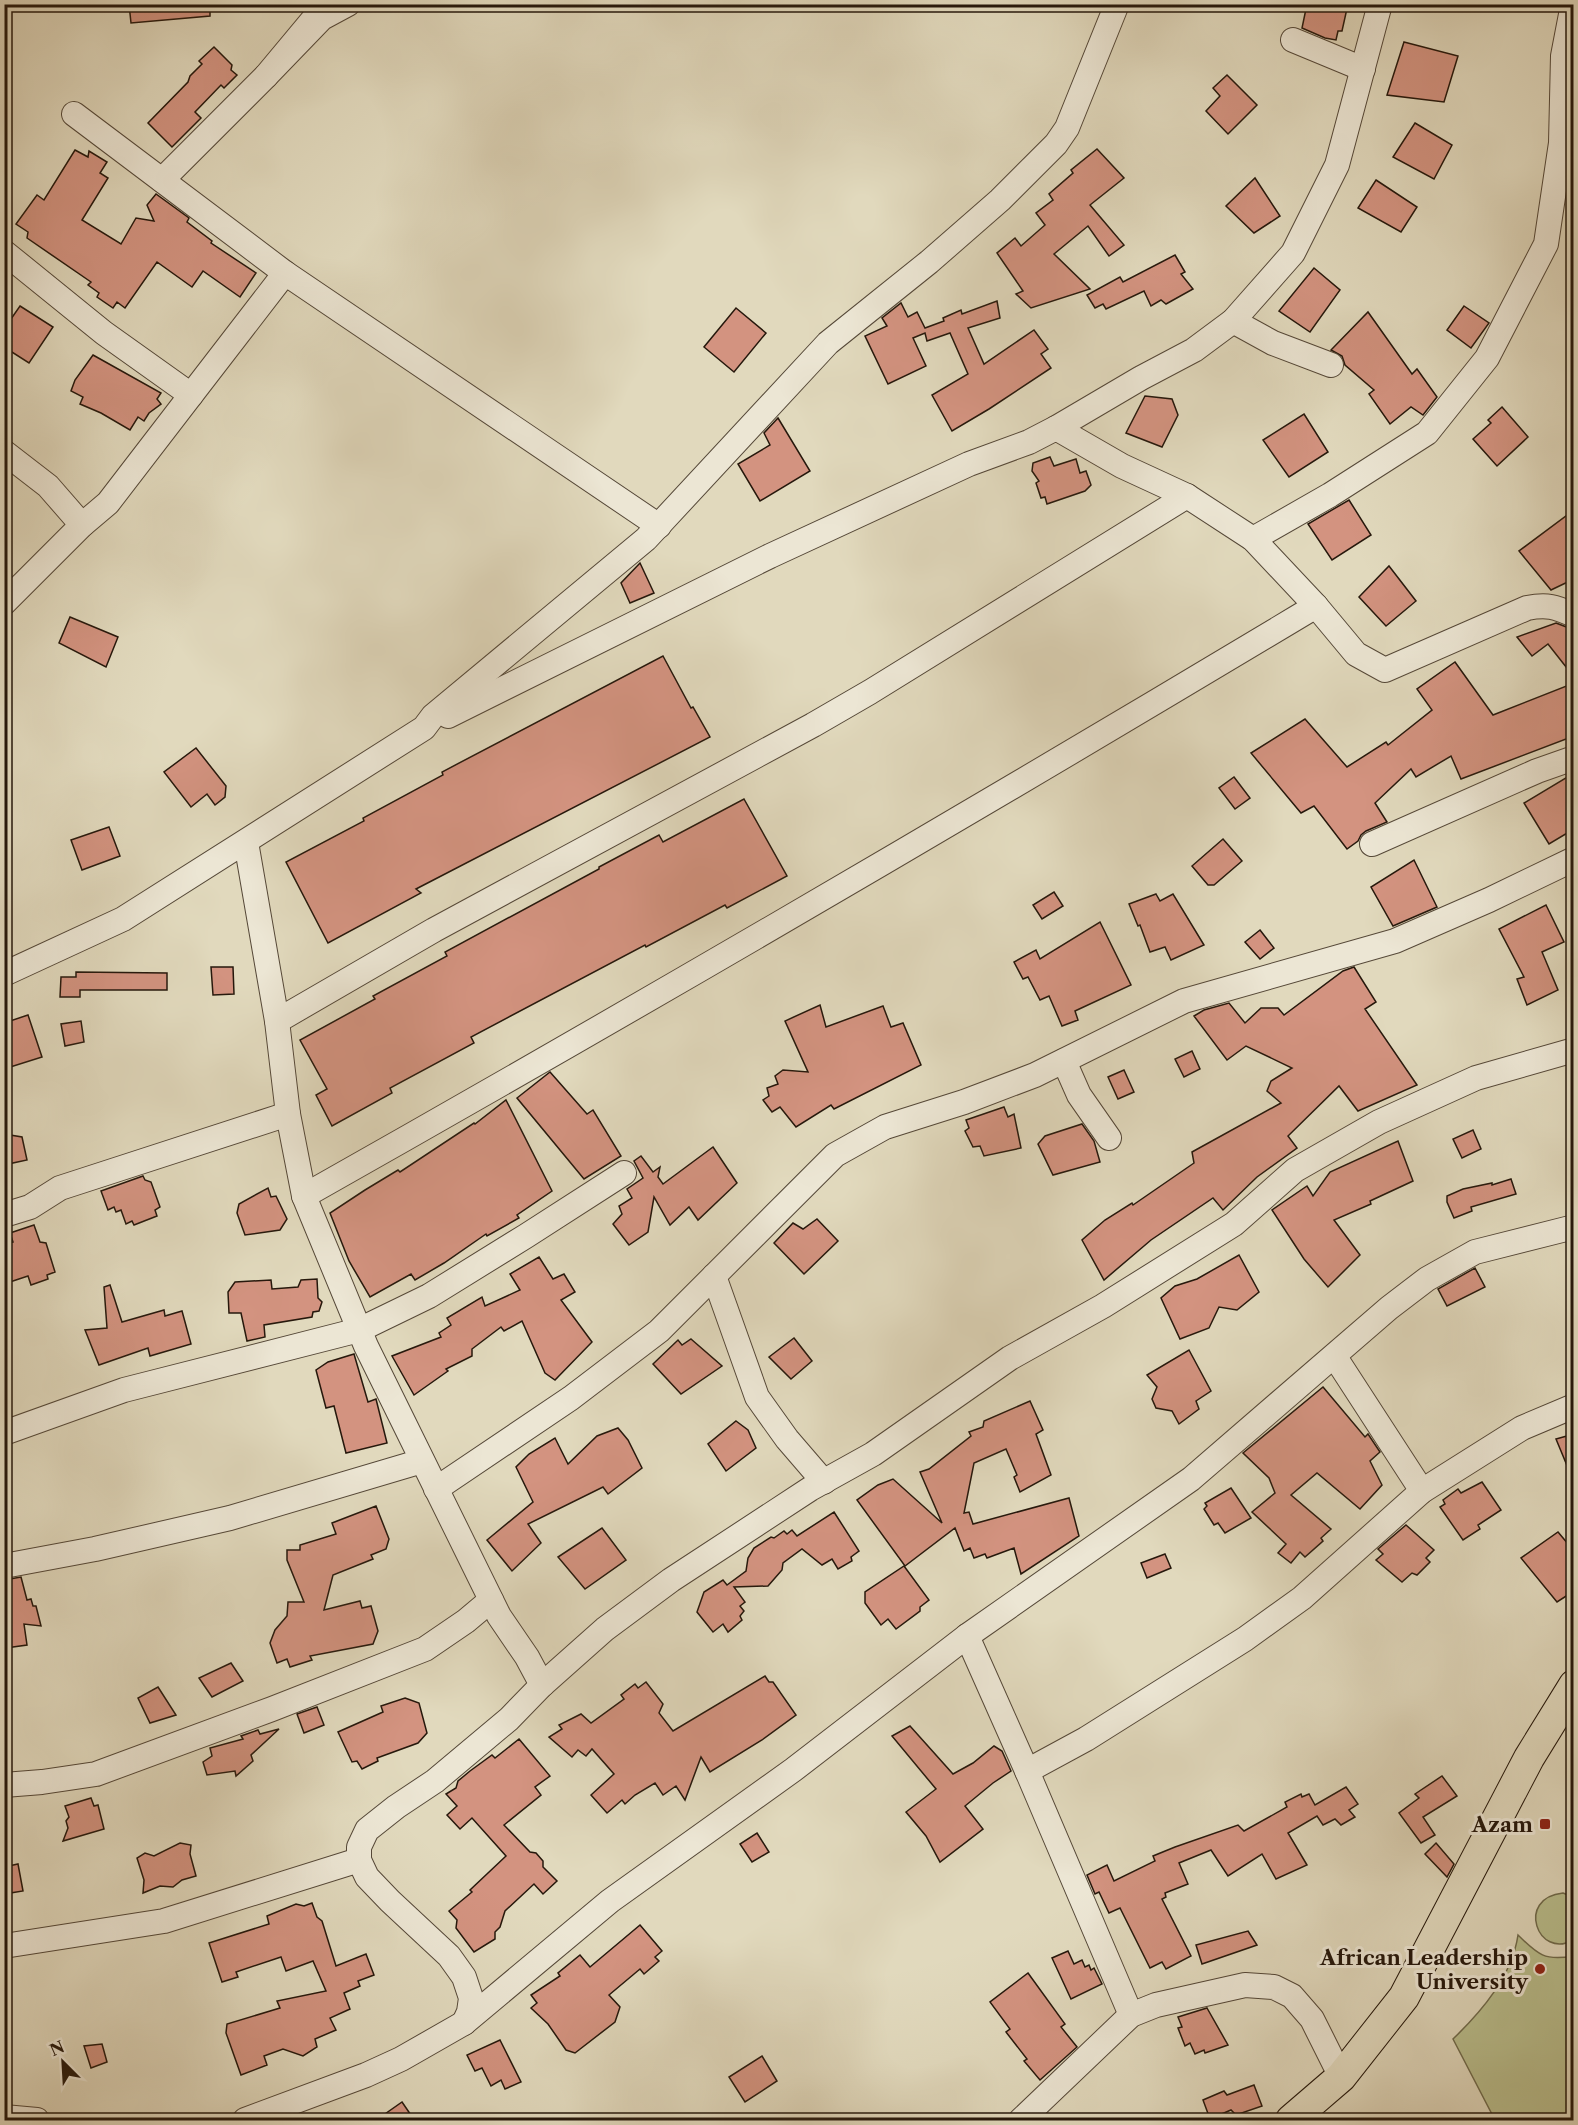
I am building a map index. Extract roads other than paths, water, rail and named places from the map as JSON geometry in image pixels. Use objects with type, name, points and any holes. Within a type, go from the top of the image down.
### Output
[{"type":"main road","points":[[1291,2121],[1341,2077],[1404,1997],[1529,1758],[1574,1685]]},
{"type":"street","points":[[266,76],[326,4]]},
{"type":"street","points":[[162,180],[322,18],[348,4]]},
{"type":"street","points":[[424,728],[433,716],[646,539],[828,343],[938,254],[1000,200],[1056,144],[1067,128],[1117,4]]},
{"type":"street","points":[[4,974],[123,919],[424,728],[770,556],[969,464],[1029,442],[1194,350],[1233,321],[1293,253],[1337,165],[1380,4]]},
{"type":"street","points":[[1253,539],[1330,495],[1427,433],[1487,358],[1546,244],[1561,143],[1563,56],[1573,4]]},
{"type":"street","points":[[1293,40],[1363,69]]},
{"type":"street","points":[[74,114],[285,273],[658,526]]},
{"type":"street","points":[[4,252],[104,333],[191,395]]},
{"type":"street","points":[[4,603],[82,525],[108,503],[285,273]]},
{"type":"street","points":[[1233,321],[1273,343],[1331,365]]},
{"type":"street","points":[[1056,428],[1122,466],[1187,496],[1253,539],[1316,606],[1356,654],[1385,670],[1527,609],[1543,605],[1574,615]]},
{"type":"street","points":[[4,453],[48,486],[82,525]]},
{"type":"street","points":[[277,1022],[434,930],[860,698],[1187,496]]},
{"type":"street","points":[[304,1196],[502,1084],[1078,749],[1316,606]]},
{"type":"street","points":[[1372,844],[1537,771],[1574,759]]},
{"type":"street","points":[[246,842],[277,1022],[288,1114],[304,1196],[359,1330],[422,1461],[499,1616],[527,1657],[542,1685]]},
{"type":"street","points":[[436,1489],[571,1398],[659,1331],[835,1155],[885,1127],[963,1102],[1035,1075],[1184,1001],[1395,941],[1489,900],[1574,859]]},
{"type":"street","points":[[464,2023],[469,2012],[471,1998],[464,1977],[449,1956],[367,1877],[359,1860],[359,1846],[367,1830],[435,1781],[509,1719],[542,1685],[605,1629],[671,1580],[734,1538],[873,1454],[1010,1358],[1103,1306],[1234,1224],[1295,1170],[1379,1122],[1476,1078],[1574,1050]]},
{"type":"street","points":[[1064,1061],[1079,1095],[1109,1138]]},
{"type":"street","points":[[4,1215],[30,1207],[60,1188],[288,1114]]},
{"type":"street","points":[[4,1433],[124,1390],[359,1330],[429,1296],[624,1173]]},
{"type":"street","points":[[244,2121],[366,2076],[402,2059],[464,2023],[610,1902],[793,1770],[967,1636],[1191,1479],[1389,1308],[1427,1279],[1475,1252],[1574,1227]]},
{"type":"street","points":[[714,1276],[757,1397],[787,1439],[824,1482]]},
{"type":"street","points":[[1335,1357],[1422,1491]]},
{"type":"street","points":[[1027,1771],[1086,1739],[1245,1639],[1302,1598],[1422,1491],[1522,1428],[1574,1406]]},
{"type":"street","points":[[4,1566],[95,1549],[230,1518],[422,1461]]},
{"type":"street","points":[[4,1785],[42,1782],[96,1773],[272,1709],[425,1649],[466,1621],[491,1600]]},
{"type":"street","points":[[967,1636],[1131,2014]]},
{"type":"street","points":[[4,1946],[164,1921],[359,1860]]},
{"type":"street","points":[[1022,2121],[1131,2014],[1245,1984],[1274,1987],[1292,1996],[1312,2019],[1341,2077]]},
{"type":"street","points":[[4,2117],[37,2121]]},
{"type":"place","name":"Azam","points":[[1545,1824]]},
{"type":"place","name":"African Leadership University","points":[[1540,1969]]}]
